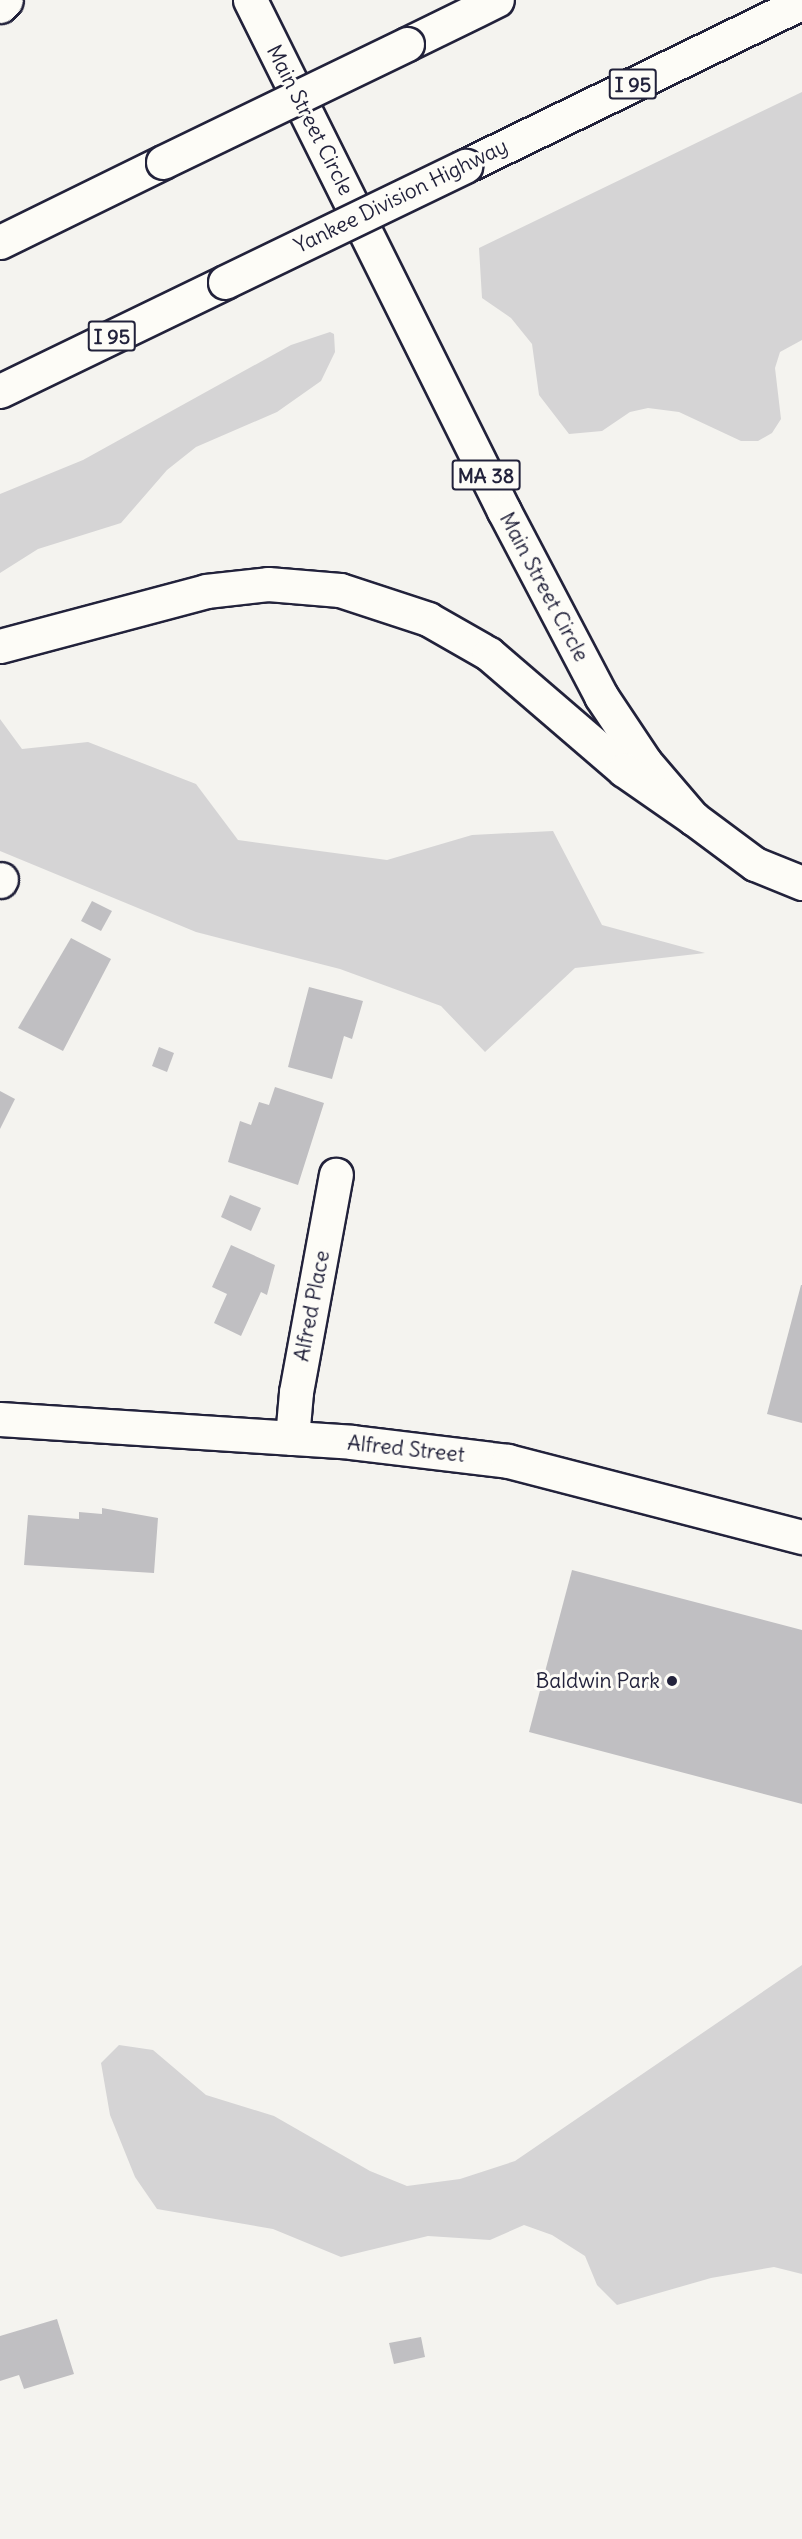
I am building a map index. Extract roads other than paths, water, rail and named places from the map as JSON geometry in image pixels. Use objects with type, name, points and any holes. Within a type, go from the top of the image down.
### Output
[{"type":"main road","points":[[0,6],[6,0]]},
{"type":"main road","name":"Main Street Circle","points":[[250,0],[596,686],[645,762],[693,818],[755,864],[802,883]]},
{"type":"main road","points":[[0,242],[497,0]]},
{"type":"main road","name":"Yankee Division Highway","points":[[0,391],[802,2]]},
{"type":"main road","points":[[0,646],[206,591],[268,584],[340,590],[428,619],[489,654],[624,771],[693,818]]},
{"type":"main road","name":"Alfred Place","points":[[292,1438],[296,1392],[336,1175]]},
{"type":"main road","name":"Alfred Street","points":[[0,1419],[292,1438],[508,1461],[802,1537]]},
{"type":"place","name":"Baldwin Park","points":[[672,1681]]}]
